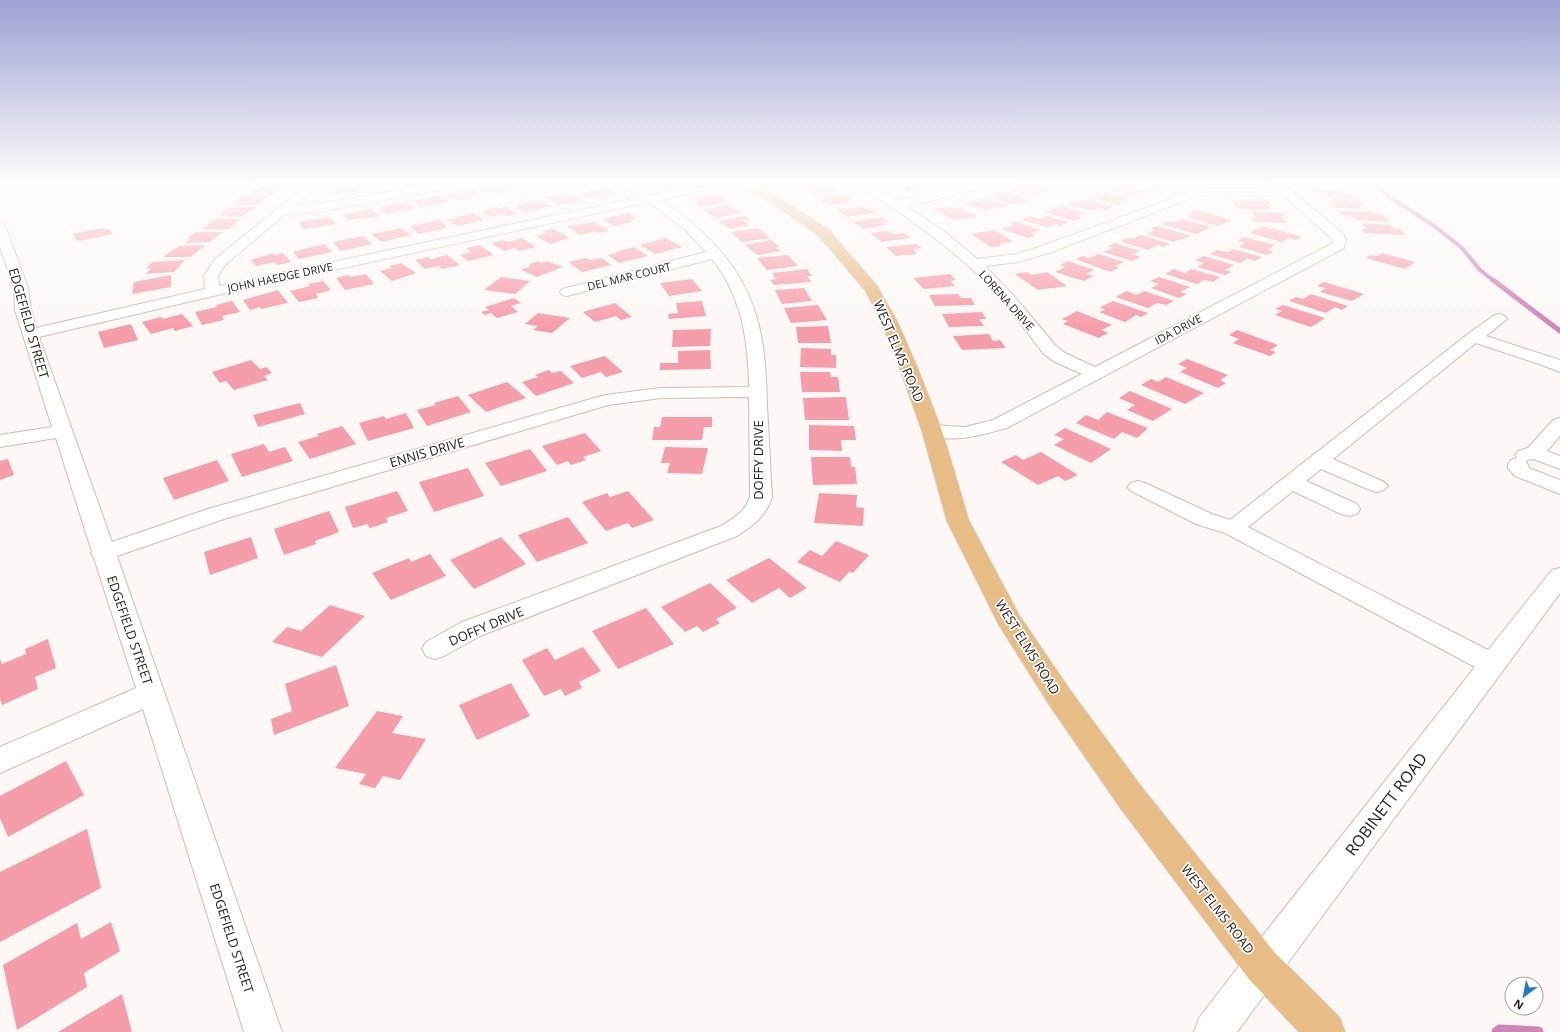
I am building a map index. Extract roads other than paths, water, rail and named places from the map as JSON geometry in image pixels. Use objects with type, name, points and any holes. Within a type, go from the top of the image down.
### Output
[{"type":"main road","name":"WEST ELMS ROAD","points":[[823,232],[872,289],[888,319],[932,431],[958,521],[1008,619],[1060,698],[1132,799],[1262,966],[1326,1032]]},
{"type":"street","name":"EDGEFIELD STREET","points":[[1,232],[8,273],[21,288],[23,310],[30,334],[152,693],[263,1032]]},
{"type":"street","points":[[213,292],[209,280],[212,271],[220,262],[256,232]]},
{"type":"street","name":"JOHN HAEDGE DRIVE","points":[[30,334],[213,292],[492,232]]},
{"type":"street","name":"DOFFY DRIVE","points":[[435,649],[471,629],[729,531],[748,521],[758,507],[761,497],[757,392],[758,371],[753,332],[743,298],[729,271],[716,254],[696,232]]},
{"type":"street","name":"LORENA DRIVE","points":[[936,232],[974,263],[1009,299],[1049,349],[1059,357],[1095,373]]},
{"type":"street","points":[[974,263],[1018,258],[1091,232]]},
{"type":"street","name":"IDA DRIVE","points":[[932,431],[965,433],[1000,424],[1339,245],[1340,239],[1333,232]]},
{"type":"street","name":"DEL MAR COURT","points":[[566,292],[716,254]]},
{"type":"street","points":[[1233,528],[1474,337],[1499,319]]},
{"type":"street","points":[[1474,337],[1548,361],[1560,367]]},
{"type":"street","name":"ENNIS DRIVE","points":[[103,552],[223,512],[605,400],[624,396],[648,394],[757,392]]},
{"type":"street","points":[[1560,424],[1518,468],[1522,472],[1560,488]]},
{"type":"street","points":[[0,441],[63,431]]},
{"type":"street","points":[[1526,458],[1560,463]]},
{"type":"street","points":[[1318,460],[1376,486]]},
{"type":"street","points":[[1291,482],[1349,509]]},
{"type":"street","points":[[1138,487],[1204,519],[1233,528],[1492,664]]},
{"type":"street","name":"ROBINETT ROAD","points":[[1213,1032],[1560,576]]},
{"type":"street","points":[[0,760],[152,693]]},
{"type":"waterway","points":[[1442,232],[1462,248],[1480,270],[1494,281]]},
{"type":"waterway","points":[[1493,280],[1560,331]]},
{"type":"waterway","points":[[1497,1032],[1500,1030],[1538,1032]]}]
